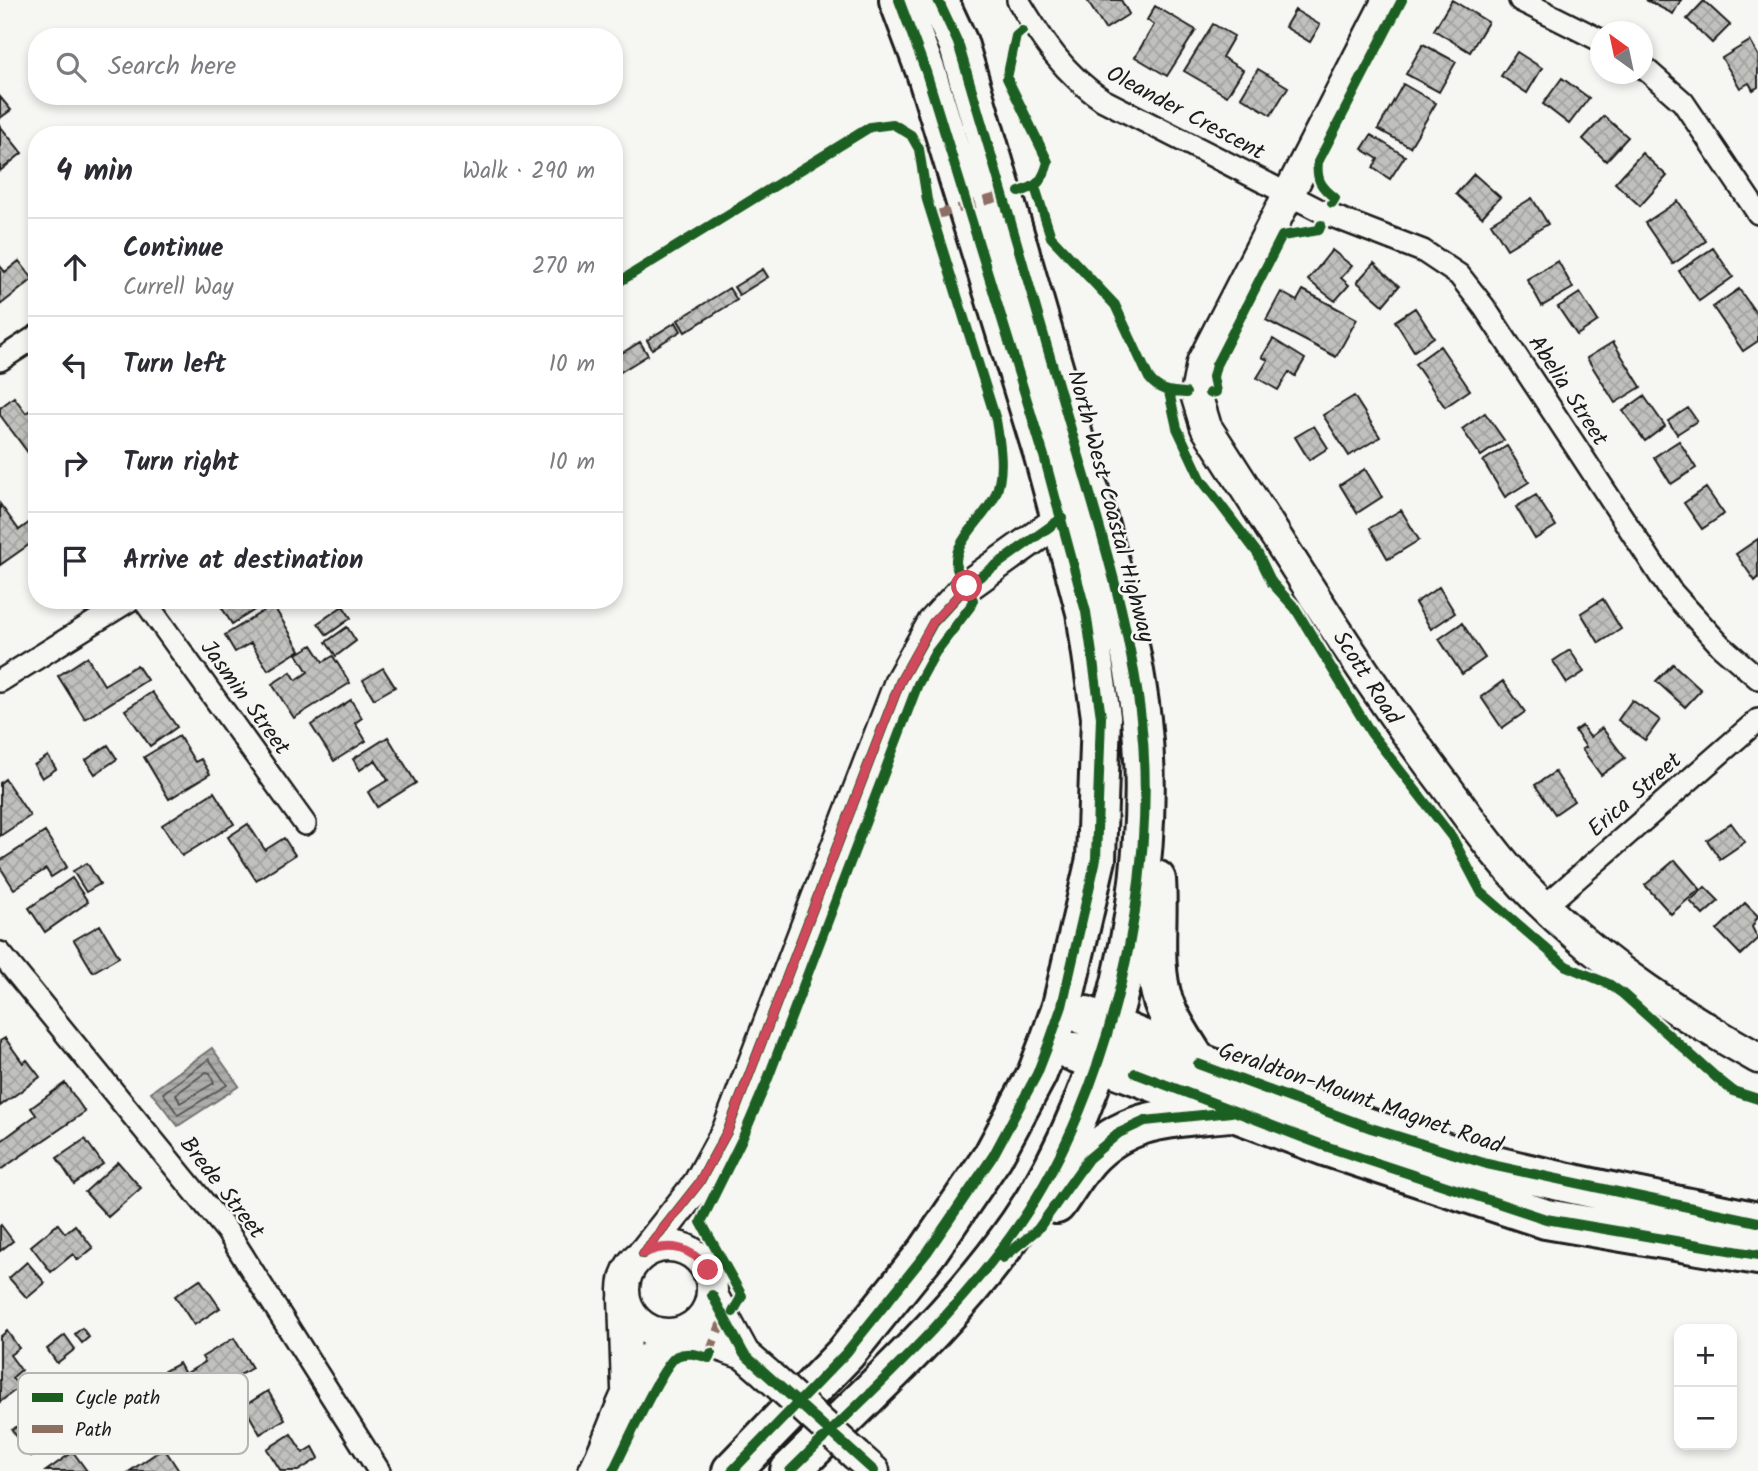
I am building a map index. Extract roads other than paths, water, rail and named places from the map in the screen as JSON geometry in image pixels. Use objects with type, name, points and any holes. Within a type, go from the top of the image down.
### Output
[{"type":"highway","points":[[732,1471],[846,1353],[928,1251],[993,1156],[1037,1074],[1062,1006],[1096,859],[1101,718],[1086,612],[1062,518],[926,72],[899,0]]},
{"type":"highway","name":"North West Coastal Highway","points":[[790,1471],[902,1362],[984,1273],[1023,1220],[1053,1169],[1084,1103],[1122,979],[1144,839],[1141,720],[1123,611],[958,43],[938,0]]},
{"type":"highway","points":[[1144,839],[1156,867],[1156,959],[1162,998],[1169,1017],[1198,1064]]},
{"type":"highway","name":"Geraldton-Mount Magnet Road","points":[[1062,1006],[1104,1043],[1235,1111],[1325,1146],[1546,1219],[1758,1255]]},
{"type":"highway","name":"Geraldton-Mount Magnet Road","points":[[1049,1043],[1104,1043],[1198,1064],[1371,1128],[1487,1164],[1758,1222]]},
{"type":"highway","points":[[984,1273],[1038,1229],[1088,1159],[1119,1133],[1145,1121],[1235,1111]]},
{"type":"street","name":"Oleander Crescent","points":[[1018,0],[1055,59],[1079,84],[1103,100],[1287,194]]},
{"type":"street","name":"Scott Road","points":[[1388,0],[1202,363],[1196,394],[1206,427],[1400,726],[1494,851],[1544,907],[1582,941],[1696,1023],[1758,1058]]},
{"type":"street","points":[[1520,0],[1590,35]]},
{"type":"street","points":[[1653,75],[1683,102],[1758,213]]},
{"type":"street","name":"Abelia Street","points":[[1287,194],[1327,214],[1423,251],[1459,275],[1484,307],[1670,590],[1721,646],[1758,678]]},
{"type":"street","points":[[0,360],[28,342]]},
{"type":"street","points":[[627,1388],[624,1297],[628,1273],[699,1183],[728,1130],[900,682],[933,622],[967,586],[987,569],[1062,518]]},
{"type":"street","points":[[0,681],[116,609]]},
{"type":"street","name":"Jasmin Street","points":[[150,609],[305,824]]},
{"type":"street","name":"Erica Street","points":[[1544,907],[1758,720]]},
{"type":"street","name":"Brede Street","points":[[0,953],[228,1231],[379,1471]]},
{"type":"street","points":[[643,1254],[667,1246],[691,1252],[708,1270],[712,1295],[744,1354],[865,1463]]},
{"type":"street","points":[[594,1471],[627,1388],[645,1361],[679,1333],[703,1318],[712,1295]]},
{"type":"street","points":[[624,1297],[635,1320],[644,1328],[659,1334],[679,1333],[744,1354]]},
{"type":"water","points":[[212,1048],[239,1086],[178,1126],[151,1092]]}]
